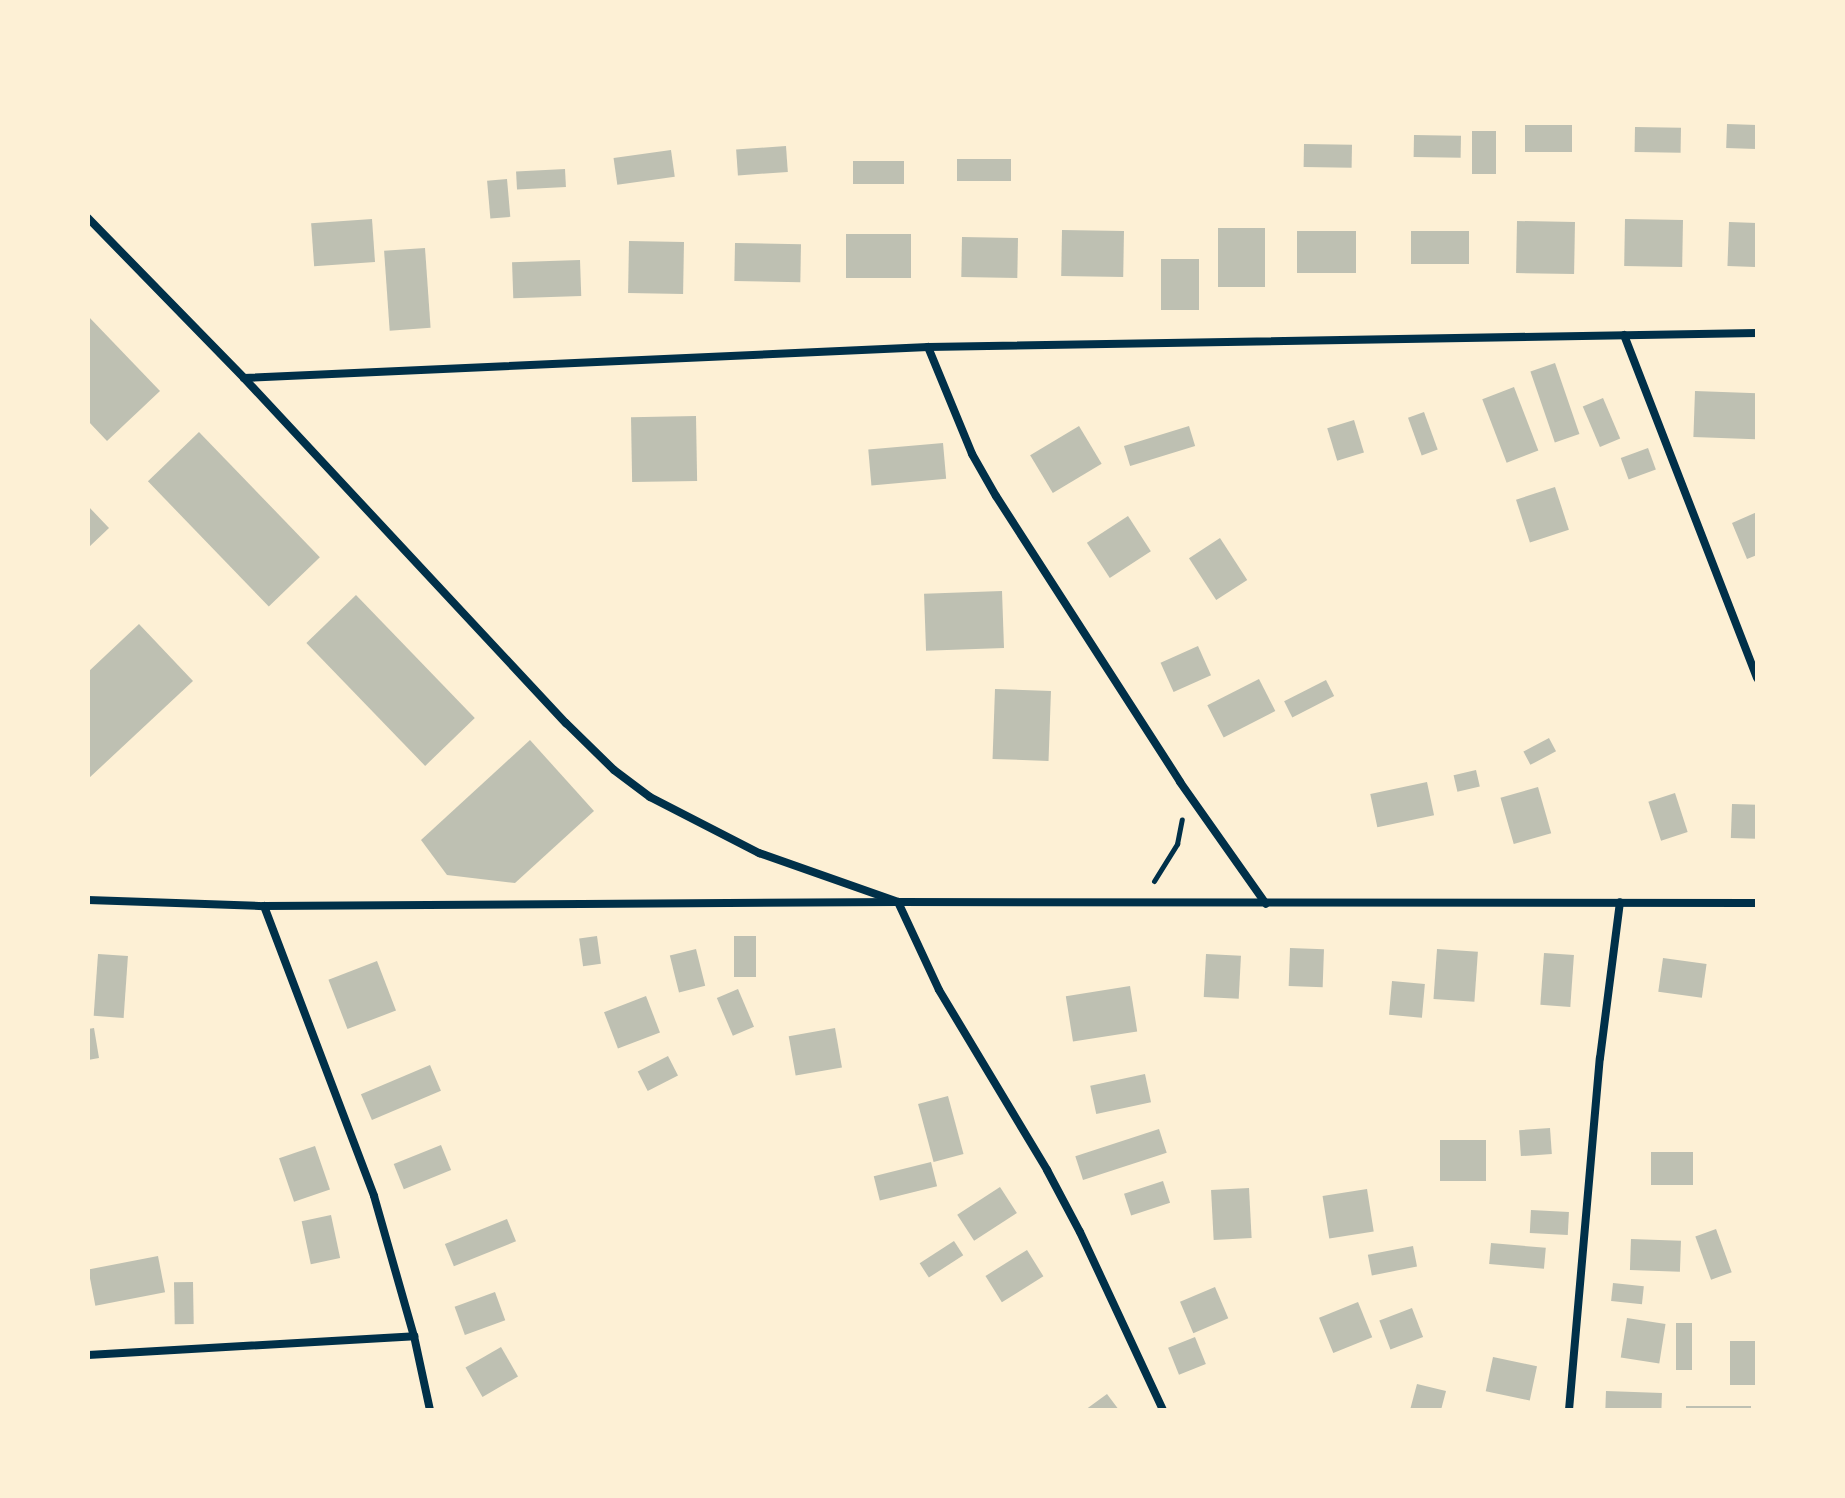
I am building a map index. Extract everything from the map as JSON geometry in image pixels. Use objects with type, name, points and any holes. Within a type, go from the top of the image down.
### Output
[{"type":"street","points":[[88,218],[244,378],[566,723],[614,770],[650,797],[759,853],[898,902],[939,990],[1074,1219],[1163,1410]]},
{"type":"street","points":[[244,378],[928,347],[1757,333]]},
{"type":"street","points":[[1624,335],[1757,678]]},
{"type":"street","points":[[928,347],[972,454],[1180,782],[1266,904]]},
{"type":"street","points":[[88,900],[264,906],[898,902],[1757,903]]},
{"type":"street","points":[[1569,1410],[1600,1058],[1620,902]]},
{"type":"street","points":[[264,906],[374,1196],[414,1336],[430,1410]]},
{"type":"street","points":[[88,1355],[414,1336]]},
{"type":"path","points":[[1131,903],[1155,880],[1177,844],[1182,813],[1180,782]]},
{"type":"building","points":[[1727,124],[1757,125],[1756,149],[1726,148]]},
{"type":"building","points":[[1525,125],[1572,125],[1572,152],[1525,152]]},
{"type":"building","points":[[1635,127],[1681,128],[1681,153],[1635,152]]},
{"type":"building","points":[[1472,131],[1496,131],[1496,174],[1472,174]]},
{"type":"building","points":[[1414,135],[1461,136],[1461,158],[1414,157]]},
{"type":"building","points":[[1304,144],[1352,145],[1352,168],[1304,167]]},
{"type":"building","points":[[786,146],[788,172],[738,175],[736,149]]},
{"type":"building","points":[[671,150],[675,177],[617,185],[614,158]]},
{"type":"building","points":[[957,159],[1011,159],[1011,181],[957,181]]},
{"type":"building","points":[[853,161],[904,161],[904,184],[853,184]]},
{"type":"building","points":[[565,169],[566,187],[517,190],[516,172]]},
{"type":"building","points":[[507,179],[510,217],[490,219],[487,181]]},
{"type":"building","points":[[372,219],[375,262],[314,266],[311,223]]},
{"type":"building","points":[[1625,219],[1683,220],[1682,267],[1624,266]]},
{"type":"building","points":[[1517,221],[1575,222],[1574,274],[1516,273]]},
{"type":"building","points":[[1729,222],[1757,223],[1755,267],[1727,266]]},
{"type":"building","points":[[1218,228],[1265,228],[1265,287],[1218,287]]},
{"type":"building","points":[[1062,230],[1124,231],[1123,277],[1061,276]]},
{"type":"building","points":[[1297,231],[1356,231],[1356,273],[1297,273]]},
{"type":"building","points":[[1411,231],[1469,231],[1469,264],[1411,264]]},
{"type":"building","points":[[846,234],[911,234],[911,278],[846,278]]},
{"type":"building","points":[[962,237],[1018,238],[1017,278],[961,277]]},
{"type":"building","points":[[629,241],[684,242],[683,294],[628,293]]},
{"type":"building","points":[[735,243],[801,244],[800,282],[734,281]]},
{"type":"building","points":[[425,248],[431,328],[390,331],[384,251]]},
{"type":"building","points":[[1161,259],[1199,259],[1199,310],[1161,310]]},
{"type":"building","points":[[580,260],[581,296],[513,298],[512,262]]},
{"type":"building","points":[[88,316],[160,391],[107,441],[88,421]]},
{"type":"building","points":[[1555,363],[1579,434],[1555,442],[1530,371]]},
{"type":"building","points":[[1514,387],[1538,450],[1507,463],[1482,399]]},
{"type":"building","points":[[1695,391],[1757,393],[1755,439],[1693,437]]},
{"type":"building","points":[[1603,398],[1620,439],[1600,447],[1583,407]]},
{"type":"building","points":[[1424,412],[1438,450],[1422,455],[1408,418]]},
{"type":"building","points":[[696,416],[697,481],[632,482],[631,417]]},
{"type":"building","points":[[1354,420],[1364,453],[1337,461],[1327,428]]},
{"type":"building","points":[[1079,426],[1102,464],[1053,493],[1030,455]]},
{"type":"building","points":[[1189,426],[1195,446],[1130,466],[1124,446]]},
{"type":"building","points":[[199,432],[320,557],[269,606],[148,481]]},
{"type":"building","points":[[943,443],[946,479],[871,485],[868,450]]},
{"type":"building","points":[[1648,448],[1656,470],[1629,480],[1621,458]]},
{"type":"building","points":[[1555,487],[1569,530],[1530,542],[1516,500]]},
{"type":"building","points":[[88,506],[109,528],[88,548]]},
{"type":"building","points":[[1757,512],[1757,555],[1747,559],[1732,523]]},
{"type":"building","points":[[1128,516],[1151,551],[1110,578],[1087,543]]},
{"type":"building","points":[[1220,538],[1247,580],[1216,600],[1189,558]]},
{"type":"building","points":[[1002,591],[1004,648],[926,651],[924,594]]},
{"type":"building","points":[[356,595],[475,718],[425,766],[306,643]]},
{"type":"building","points":[[139,624],[193,681],[88,779],[88,672]]},
{"type":"building","points":[[1198,646],[1211,675],[1174,692],[1161,663]]},
{"type":"building","points":[[1259,679],[1275,711],[1224,737],[1207,705]]},
{"type":"building","points":[[1326,680],[1334,696],[1292,717],[1284,701]]},
{"type":"building","points":[[995,689],[1051,691],[1049,761],[993,759]]},
{"type":"building","points":[[1549,738],[1556,751],[1530,765],[1523,752]]},
{"type":"building","points":[[530,740],[594,811],[515,883],[447,875],[421,840]]},
{"type":"building","points":[[1476,770],[1480,787],[1457,792],[1454,775]]},
{"type":"building","points":[[1427,782],[1434,815],[1377,827],[1370,794]]},
{"type":"building","points":[[1538,787],[1551,833],[1514,844],[1501,798]]},
{"type":"building","points":[[1675,793],[1688,832],[1661,841],[1648,802]]},
{"type":"building","points":[[1732,804],[1757,805],[1756,839],[1731,838]]},
{"type":"building","points":[[597,936],[601,964],[583,966],[579,939]]},
{"type":"building","points":[[734,936],[756,936],[756,977],[734,977]]},
{"type":"building","points":[[1290,948],[1324,949],[1323,987],[1289,986]]},
{"type":"building","points":[[696,949],[705,986],[679,992],[670,956]]},
{"type":"building","points":[[1437,949],[1478,952],[1474,1002],[1434,999]]},
{"type":"building","points":[[1544,953],[1574,955],[1570,1007],[1540,1005]]},
{"type":"building","points":[[98,954],[128,956],[124,1018],[94,1016]]},
{"type":"building","points":[[1206,954],[1241,956],[1239,999],[1204,997]]},
{"type":"building","points":[[1663,958],[1707,964],[1702,998],[1658,992]]},
{"type":"building","points":[[377,961],[396,1010],[347,1029],[328,980]]},
{"type":"building","points":[[1392,981],[1425,984],[1422,1018],[1389,1015]]},
{"type":"building","points":[[1130,986],[1137,1031],[1073,1042],[1066,996]]},
{"type":"building","points":[[738,989],[754,1027],[733,1036],[717,998]]},
{"type":"building","points":[[646,996],[660,1032],[618,1049],[604,1012]]},
{"type":"building","points":[[94,1028],[99,1058],[88,1060],[88,1029]]},
{"type":"building","points":[[835,1028],[842,1067],[796,1076],[789,1036]]},
{"type":"building","points":[[668,1056],[678,1076],[648,1091],[638,1071]]},
{"type":"building","points":[[430,1065],[441,1091],[372,1120],[361,1094]]},
{"type":"building","points":[[1145,1074],[1151,1102],[1096,1114],[1090,1086]]},
{"type":"building","points":[[948,1096],[964,1154],[934,1162],[918,1104]]},
{"type":"building","points":[[1550,1128],[1552,1154],[1521,1156],[1519,1130]]},
{"type":"building","points":[[1159,1129],[1167,1153],[1083,1180],[1075,1156]]},
{"type":"building","points":[[1440,1140],[1486,1140],[1486,1181],[1440,1181]]},
{"type":"building","points":[[441,1145],[451,1170],[404,1189],[394,1164]]},
{"type":"building","points":[[315,1146],[330,1189],[294,1202],[279,1158]]},
{"type":"building","points":[[1651,1152],[1693,1152],[1693,1185],[1651,1185]]},
{"type":"building","points":[[931,1162],[937,1186],[880,1201],[874,1176]]},
{"type":"building","points":[[1163,1181],[1170,1203],[1131,1216],[1124,1194]]},
{"type":"building","points":[[1000,1187],[1017,1213],[974,1241],[957,1215]]},
{"type":"building","points":[[1249,1188],[1252,1238],[1214,1240],[1211,1190]]},
{"type":"building","points":[[1367,1189],[1374,1231],[1329,1239],[1323,1196]]},
{"type":"building","points":[[1531,1210],[1569,1212],[1568,1235],[1530,1233]]},
{"type":"building","points":[[331,1215],[340,1258],[311,1264],[302,1221]]},
{"type":"building","points":[[507,1219],[516,1241],[454,1266],[445,1244]]},
{"type":"building","points":[[1716,1229],[1732,1272],[1711,1280],[1695,1237]]},
{"type":"building","points":[[1631,1239],[1681,1241],[1680,1272],[1630,1270]]},
{"type":"building","points":[[954,1241],[963,1255],[929,1278],[920,1263]]},
{"type":"building","points":[[1491,1243],[1546,1248],[1544,1269],[1489,1264]]},
{"type":"building","points":[[1413,1246],[1417,1267],[1372,1275],[1368,1255]]},
{"type":"building","points":[[1027,1250],[1043,1276],[1002,1302],[985,1276]]},
{"type":"building","points":[[158,1256],[165,1292],[95,1306],[88,1270]]},
{"type":"building","points":[[174,1282],[193,1282],[194,1324],[175,1324]]},
{"type":"building","points":[[1613,1283],[1644,1286],[1642,1304],[1611,1301]]},
{"type":"building","points":[[1215,1287],[1228,1318],[1193,1333],[1180,1302]]},
{"type":"building","points":[[495,1292],[505,1320],[465,1335],[455,1307]]},
{"type":"building","points":[[1358,1302],[1372,1337],[1333,1353],[1319,1318]]},
{"type":"building","points":[[1412,1308],[1423,1337],[1390,1349],[1379,1321]]},
{"type":"building","points":[[1627,1318],[1666,1324],[1659,1364],[1621,1358]]},
{"type":"building","points":[[1676,1323],[1692,1323],[1692,1370],[1676,1370]]},
{"type":"building","points":[[1195,1337],[1206,1364],[1179,1375],[1168,1348]]},
{"type":"building","points":[[1730,1341],[1757,1341],[1757,1385],[1730,1385]]},
{"type":"building","points":[[501,1347],[518,1376],[482,1397],[465,1368]]},
{"type":"building","points":[[1493,1357],[1537,1366],[1530,1401],[1486,1391]]},
{"type":"building","points":[[1417,1384],[1446,1391],[1441,1410],[1410,1410]]},
{"type":"building","points":[[1606,1391],[1662,1393],[1661,1410],[1605,1410]]},
{"type":"building","points":[[1107,1394],[1119,1410],[1085,1410]]},
{"type":"building","points":[[1686,1406],[1751,1406],[1751,1410],[1686,1410]]}]
